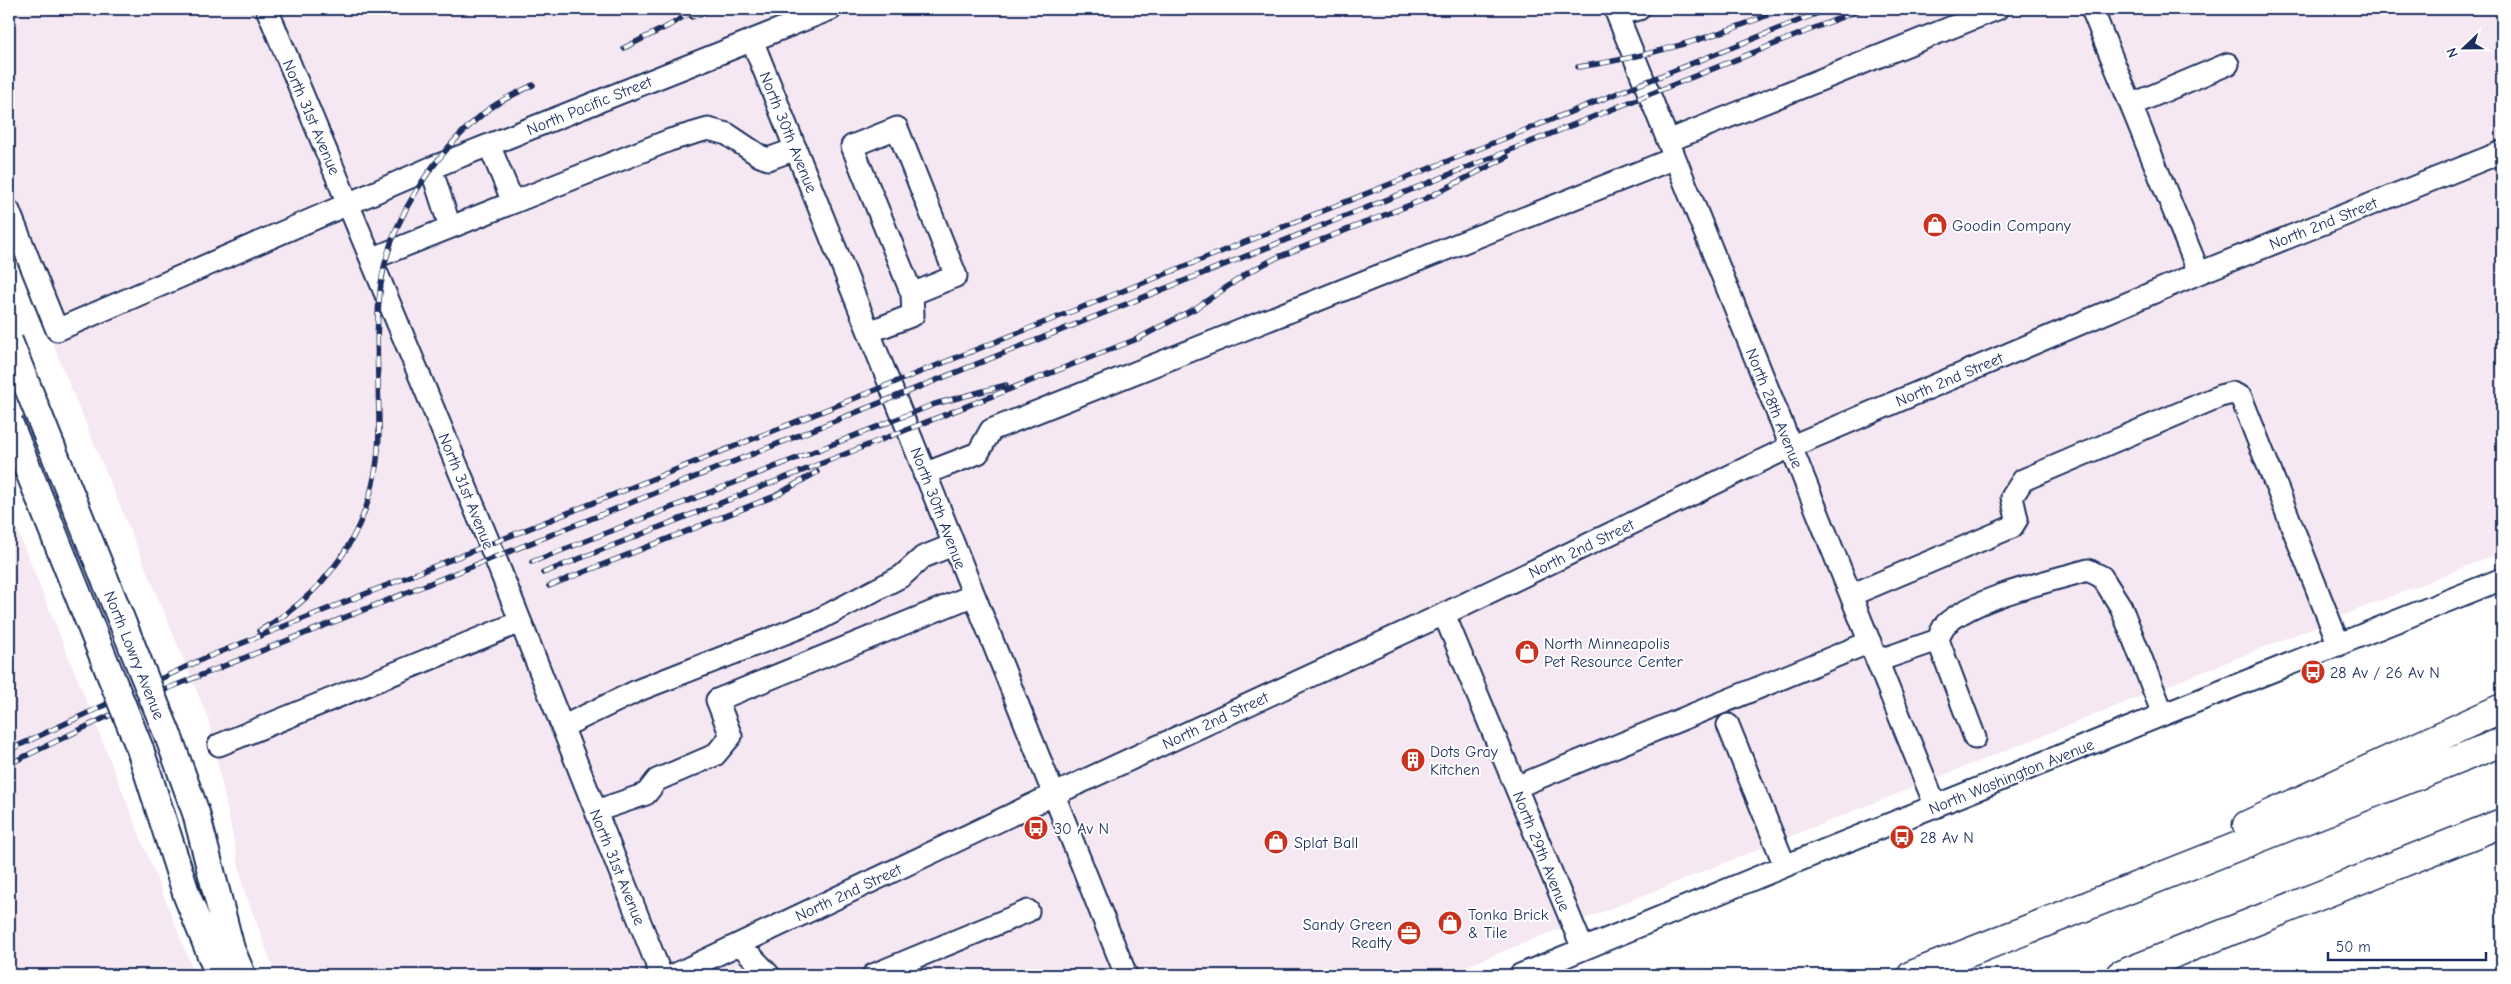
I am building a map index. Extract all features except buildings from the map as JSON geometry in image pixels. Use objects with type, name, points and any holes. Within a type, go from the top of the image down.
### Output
[{"type":"highway","points":[[1944,963],[2502,708]]},
{"type":"highway","points":[[1912,975],[2502,742]]},
{"type":"highway","points":[[2120,975],[2502,823]]},
{"type":"main road","name":"North Lowry Avenue","points":[[9,341],[169,738],[196,813],[231,949],[242,975]]},
{"type":"main road","name":"North Lowry Avenue","points":[[9,422],[140,749],[188,896],[219,975]]},
{"type":"street","name":"North 31st Avenue","points":[[267,9],[520,622],[661,975]]},
{"type":"street","name":"North Pacific Street","points":[[9,211],[57,330],[431,168],[831,9]]},
{"type":"street","points":[[1616,11],[1639,9]]},
{"type":"street","points":[[924,474],[978,452],[991,430],[1671,149],[1997,9]]},
{"type":"street","points":[[2092,9],[2199,273]]},
{"type":"street","name":"North 28th Avenue","points":[[1616,11],[1936,807]]},
{"type":"street","name":"North 30th Avenue","points":[[752,40],[910,430],[924,474],[1126,975]]},
{"type":"street","points":[[2131,105],[2228,64]]},
{"type":"street","points":[[869,332],[912,315],[912,294],[852,146],[897,128],[956,276],[912,294]]},
{"type":"street","points":[[371,259],[670,140],[708,129],[727,134],[760,156],[768,159],[796,149]]},
{"type":"street","points":[[489,145],[513,202]]},
{"type":"street","name":"North 2nd Street","points":[[674,975],[1053,795],[1444,614],[1790,447],[2199,273],[2502,152]]},
{"type":"street","points":[[431,168],[450,226]]},
{"type":"street","points":[[1851,595],[2012,527],[2017,519],[2012,497],[2023,480],[2220,396],[2232,393],[2241,397],[2338,645]]},
{"type":"street","points":[[562,727],[639,690],[816,621],[902,576],[924,557],[954,545]]},
{"type":"street","points":[[1975,738],[1938,640],[1945,625],[1964,612],[1993,599],[2088,570],[2102,578],[2121,607],[2163,714]]},
{"type":"street","name":"North Washington Avenue","points":[[1520,975],[1785,866],[2502,579]]},
{"type":"street","points":[[596,811],[646,794],[657,780],[716,755],[730,736],[717,700],[974,595]]},
{"type":"street","name":"North 29th Avenue","points":[[1444,614],[1584,949]]},
{"type":"street","points":[[219,745],[520,622]]},
{"type":"street","points":[[1516,787],[1874,652],[1938,640]]},
{"type":"street","points":[[1728,725],[1785,866]]},
{"type":"street","points":[[873,975],[1028,911]]},
{"type":"street","points":[[740,944],[769,975]]},
{"type":"shaded area","points":[[9,9],[2502,9],[2502,552],[1444,975],[276,975],[244,890],[208,718],[9,239]]},
{"type":"shaded area","points":[[9,510],[87,702],[195,975],[9,975]]},
{"type":"railway","points":[[624,48],[697,9]]},
{"type":"railway","points":[[692,17],[711,9]]},
{"type":"railway","points":[[1578,67],[1630,58],[1708,37],[1783,9]]},
{"type":"railway","points":[[9,750],[205,658],[1828,9]]},
{"type":"railway","points":[[9,764],[154,694],[1862,9]]},
{"type":"railway","points":[[259,631],[286,614],[310,594],[331,571],[348,546],[361,519],[371,490],[377,460],[379,427],[377,338],[381,284],[386,260],[404,212],[432,168],[466,129],[495,105],[533,85]]},
{"type":"railway","points":[[543,573],[1137,339],[1196,308],[1249,272],[1278,257],[1425,199],[1507,157]]},
{"type":"railway","points":[[532,562],[935,404],[1006,385]]},
{"type":"railway","points":[[549,586],[775,496],[817,472]]},
{"type":"place","name":"Goodin Company","points":[[1935,225]]},
{"type":"place","name":"North Minneapolis Pet Resource Center","points":[[1527,652]]},
{"type":"place","name":"28 Av / 26 Av N","points":[[2313,672]]},
{"type":"place","name":"Dots Gray Kitchen","points":[[1413,760]]},
{"type":"place","name":"30 Av N","points":[[1036,828]]},
{"type":"place","name":"28 Av N","points":[[1902,837]]},
{"type":"place","name":"Splat Ball","points":[[1276,842]]},
{"type":"place","name":"Tonka Brick & Tile","points":[[1450,923]]},
{"type":"place","name":"Sandy Green Realty","points":[[1409,933]]}]
